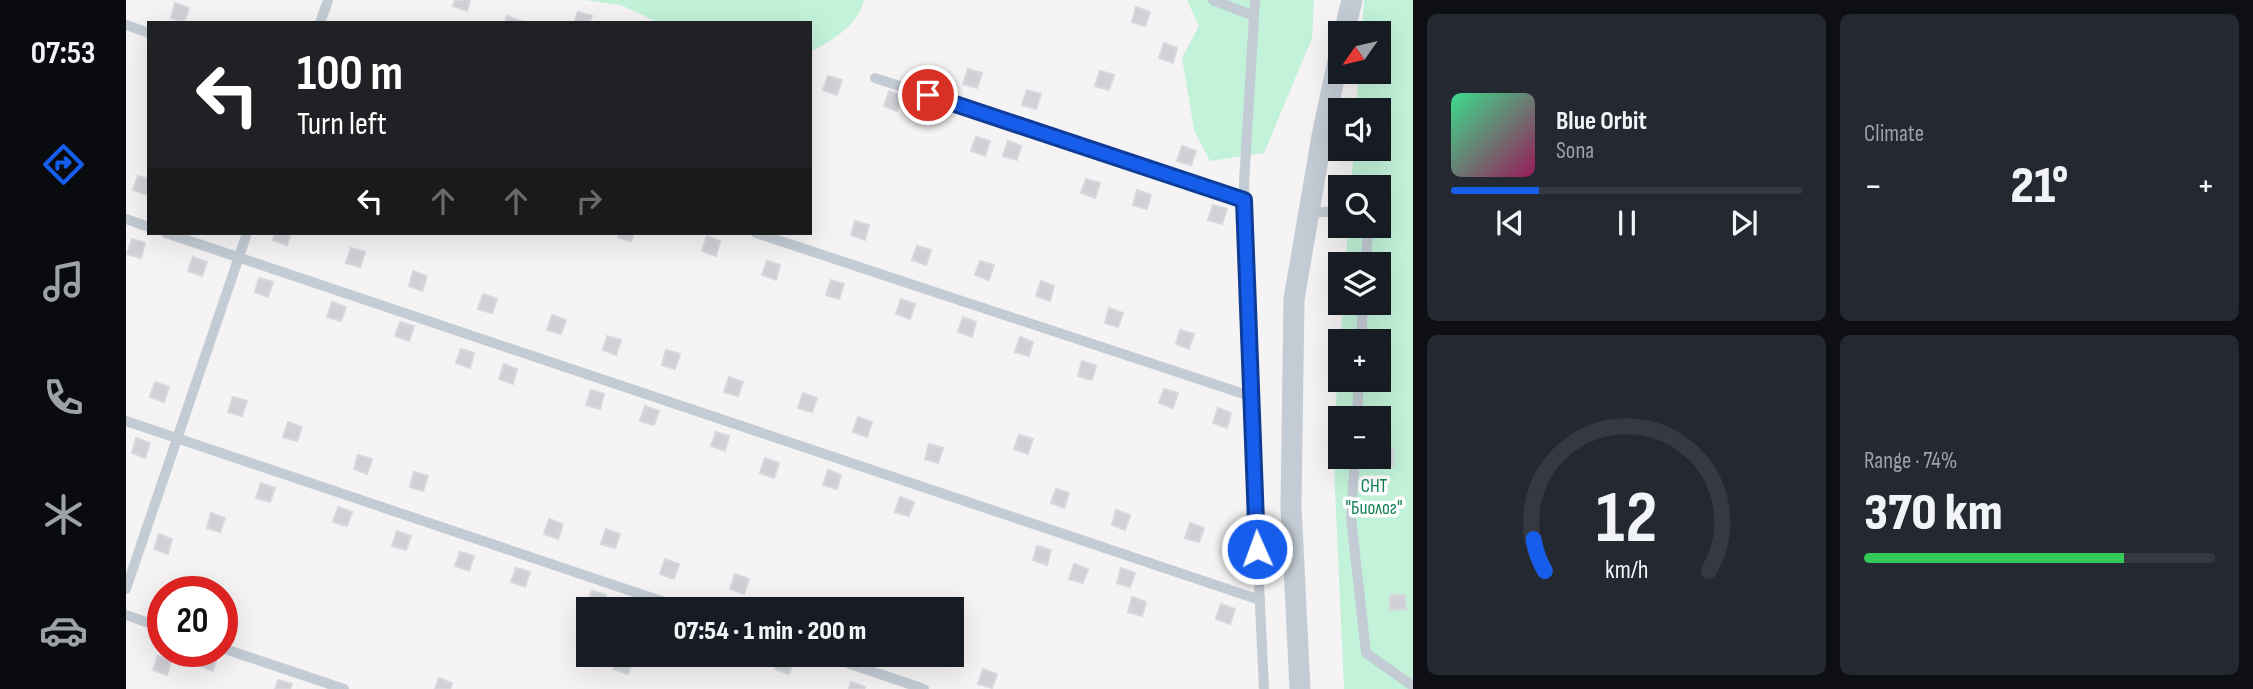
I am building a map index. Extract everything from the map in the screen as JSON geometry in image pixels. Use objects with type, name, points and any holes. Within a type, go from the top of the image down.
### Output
[{"type":"street","points":[[1347,21],[1352,0]]},
{"type":"street","points":[[1300,689],[1291,506],[1294,299],[1333,84]]},
{"type":"lane","points":[[321,21],[328,0]]},
{"type":"lane","points":[[1213,0],[1254,16]]},
{"type":"lane","points":[[1255,0],[1244,200],[1264,689]]},
{"type":"lane","points":[[126,25],[147,32]]},
{"type":"lane","points":[[875,78],[1244,200]]},
{"type":"lane","points":[[1308,213],[1328,212]]},
{"type":"lane","points":[[126,219],[147,226]]},
{"type":"lane","points":[[172,235],[1260,600]]},
{"type":"lane","points":[[126,589],[246,235]]},
{"type":"lane","points":[[761,235],[1250,396]]},
{"type":"lane","points":[[126,421],[649,597]]},
{"type":"lane","points":[[1354,469],[1351,518],[1366,653],[1413,686]]},
{"type":"lane","points":[[126,615],[147,622]]},
{"type":"lane","points":[[238,653],[344,689]]},
{"type":"lane","points":[[859,667],[923,689]]},
{"type":"green space","points":[[585,0],[864,0],[850,25],[835,38],[812,51],[812,21],[655,21],[621,5]]},
{"type":"green space","points":[[1187,0],[1314,0],[1312,38],[1264,153],[1210,161],[1194,130],[1182,58],[1199,26]]},
{"type":"green space","name":"СНТ \"Биолог\"","points":[[1364,0],[1413,0],[1413,689],[1344,689],[1334,469],[1391,469],[1391,406],[1336,406],[1337,392],[1391,392],[1391,329],[1341,329],[1342,315],[1391,315],[1391,252],[1347,252],[1347,238],[1391,238],[1391,175],[1352,175],[1353,161],[1391,161],[1391,98],[1357,98],[1358,84],[1391,84],[1391,21],[1363,21]]},
{"type":"building","points":[[455,0],[470,0],[467,11],[453,6]]},
{"type":"building","points":[[175,3],[189,8],[184,21],[171,18]]},
{"type":"building","points":[[1136,7],[1150,12],[1145,26],[1132,22]]},
{"type":"building","points":[[578,12],[592,16],[590,21],[575,21]]},
{"type":"building","points":[[507,16],[521,21],[506,21]]},
{"type":"building","points":[[1164,43],[1177,48],[1173,63],[1159,58]]},
{"type":"building","points":[[968,69],[982,73],[977,88],[963,84]]},
{"type":"building","points":[[1100,71],[1114,75],[1109,90],[1095,86]]},
{"type":"building","points":[[828,76],[842,80],[837,95],[823,90]]},
{"type":"building","points":[[1027,90],[1041,94],[1036,109],[1022,105]]},
{"type":"building","points":[[889,91],[902,96],[897,111],[884,106]]},
{"type":"building","points":[[976,137],[990,141],[985,156],[971,151]]},
{"type":"building","points":[[1008,141],[1021,146],[1017,160],[1003,156]]},
{"type":"building","points":[[1182,146],[1196,151],[1191,165],[1177,161]]},
{"type":"building","points":[[138,176],[147,178],[147,195],[133,190]]},
{"type":"building","points":[[1086,179],[1100,183],[1095,198],[1081,193]]},
{"type":"building","points":[[1137,190],[1151,195],[1147,209],[1133,205]]},
{"type":"building","points":[[1213,205],[1227,209],[1222,224],[1208,220]]},
{"type":"building","points":[[855,221],[869,225],[865,240],[851,235]]},
{"type":"building","points":[[274,235],[290,235],[287,245],[273,240]]},
{"type":"building","points":[[618,235],[633,235],[631,241]]},
{"type":"building","points":[[707,236],[720,241],[716,256],[702,251]]},
{"type":"building","points":[[132,239],[145,243],[141,258],[127,254]]},
{"type":"building","points":[[917,246],[931,250],[926,265],[912,260]]},
{"type":"building","points":[[351,248],[365,252],[360,267],[346,263]]},
{"type":"building","points":[[193,257],[207,262],[202,276],[188,271]]},
{"type":"building","points":[[767,261],[780,265],[776,280],[762,275]]},
{"type":"building","points":[[980,261],[994,265],[989,280],[975,275]]},
{"type":"building","points":[[413,271],[427,276],[422,291],[409,286]]},
{"type":"building","points":[[259,278],[273,282],[268,297],[255,292]]},
{"type":"building","points":[[831,280],[844,284],[839,299],[826,295]]},
{"type":"building","points":[[1041,281],[1054,286],[1050,301],[1036,296]]},
{"type":"building","points":[[483,294],[497,299],[492,313],[478,309]]},
{"type":"building","points":[[901,299],[915,304],[910,319],[896,314]]},
{"type":"building","points":[[332,302],[346,307],[341,321],[327,317]]},
{"type":"building","points":[[1109,308],[1123,313],[1118,327],[1105,323]]},
{"type":"building","points":[[552,315],[566,320],[561,334],[547,330]]},
{"type":"building","points":[[963,317],[976,322],[972,337],[958,332]]},
{"type":"building","points":[[400,322],[414,326],[409,341],[395,336]]},
{"type":"building","points":[[1180,330],[1194,334],[1189,349],[1176,344]]},
{"type":"building","points":[[607,336],[621,340],[616,355],[603,350]]},
{"type":"building","points":[[1020,337],[1033,342],[1029,356],[1015,352]]},
{"type":"building","points":[[461,349],[474,353],[470,368],[456,363]]},
{"type":"building","points":[[666,350],[680,354],[675,369],[662,365]]},
{"type":"building","points":[[1082,361],[1096,366],[1092,380],[1078,376]]},
{"type":"building","points":[[504,364],[517,369],[513,384],[499,379]]},
{"type":"building","points":[[729,377],[743,382],[738,396],[724,392]]},
{"type":"building","points":[[155,382],[169,387],[164,402],[150,397]]},
{"type":"building","points":[[1164,389],[1178,393],[1173,408],[1159,403]]},
{"type":"building","points":[[591,390],[604,394],[600,409],[586,405]]},
{"type":"building","points":[[803,393],[817,398],[812,412],[798,408]]},
{"type":"building","points":[[233,397],[247,401],[242,416],[228,412]]},
{"type":"building","points":[[645,406],[659,411],[654,425],[640,421]]},
{"type":"building","points":[[1218,408],[1231,413],[1227,428],[1213,423]]},
{"type":"building","points":[[858,417],[872,422],[867,437],[853,432]]},
{"type":"building","points":[[288,422],[302,427],[297,441],[283,437]]},
{"type":"building","points":[[716,432],[729,436],[725,451],[711,446]]},
{"type":"building","points":[[1019,435],[1033,439],[1028,454],[1014,449]]},
{"type":"building","points":[[136,438],[150,443],[145,458],[132,453]]},
{"type":"building","points":[[929,444],[943,448],[938,463],[925,459]]},
{"type":"building","points":[[358,455],[372,459],[367,474],[354,469]]},
{"type":"building","points":[[765,458],[779,463],[774,478],[760,473]]},
{"type":"building","points":[[828,470],[841,475],[837,489],[823,485]]},
{"type":"building","points":[[414,472],[428,476],[423,491],[410,487]]},
{"type":"building","points":[[261,483],[275,488],[270,502],[256,498]]},
{"type":"building","points":[[1056,489],[1069,493],[1064,508],[1051,503]]},
{"type":"building","points":[[900,497],[914,502],[909,516],[895,512]]},
{"type":"building","points":[[338,507],[352,512],[347,526],[333,522]]},
{"type":"building","points":[[1116,510],[1130,515],[1125,530],[1112,525]]},
{"type":"building","points":[[211,513],[225,518],[220,532],[207,528]]},
{"type":"building","points":[[549,519],[563,524],[558,539],[544,534]]},
{"type":"building","points":[[1190,523],[1204,528],[1199,542],[1185,538]]},
{"type":"building","points":[[606,529],[620,534],[615,548],[601,544]]},
{"type":"building","points":[[397,531],[411,536],[406,550],[392,546]]},
{"type":"building","points":[[159,534],[172,539],[168,554],[154,549]]},
{"type":"building","points":[[1037,546],[1051,550],[1047,565],[1033,560]]},
{"type":"building","points":[[460,552],[474,556],[469,571],[455,566]]},
{"type":"building","points":[[665,559],[679,564],[674,579],[660,574]]},
{"type":"building","points":[[1074,564],[1088,569],[1083,583],[1069,579]]},
{"type":"building","points":[[516,568],[530,572],[525,587],[511,582]]},
{"type":"building","points":[[1121,568],[1135,573],[1130,587],[1117,583]]},
{"type":"building","points":[[735,574],[749,579],[744,594],[730,589]]},
{"type":"building","points":[[592,591],[606,595],[605,597],[590,597]]},
{"type":"building","points":[[1390,595],[1405,595],[1406,609],[1390,610]]},
{"type":"building","points":[[1132,597],[1146,602],[1142,616],[1128,612]]},
{"type":"building","points":[[1221,604],[1235,609],[1230,624],[1216,619]]},
{"type":"building","points":[[154,667],[169,667],[167,675],[153,670]]},
{"type":"building","points":[[615,667],[630,667],[628,674]]},
{"type":"building","points":[[776,667],[791,667],[789,674],[775,669]]},
{"type":"building","points":[[983,669],[997,674],[992,688],[978,684]]},
{"type":"building","points":[[439,678],[452,683],[450,689],[435,689]]},
{"type":"building","points":[[278,680],[292,684],[290,689],[275,689]]},
{"type":"building","points":[[851,682],[865,687],[849,689]]},
{"type":"route","points":[[928,95],[1244,200],[1257,549]]}]
